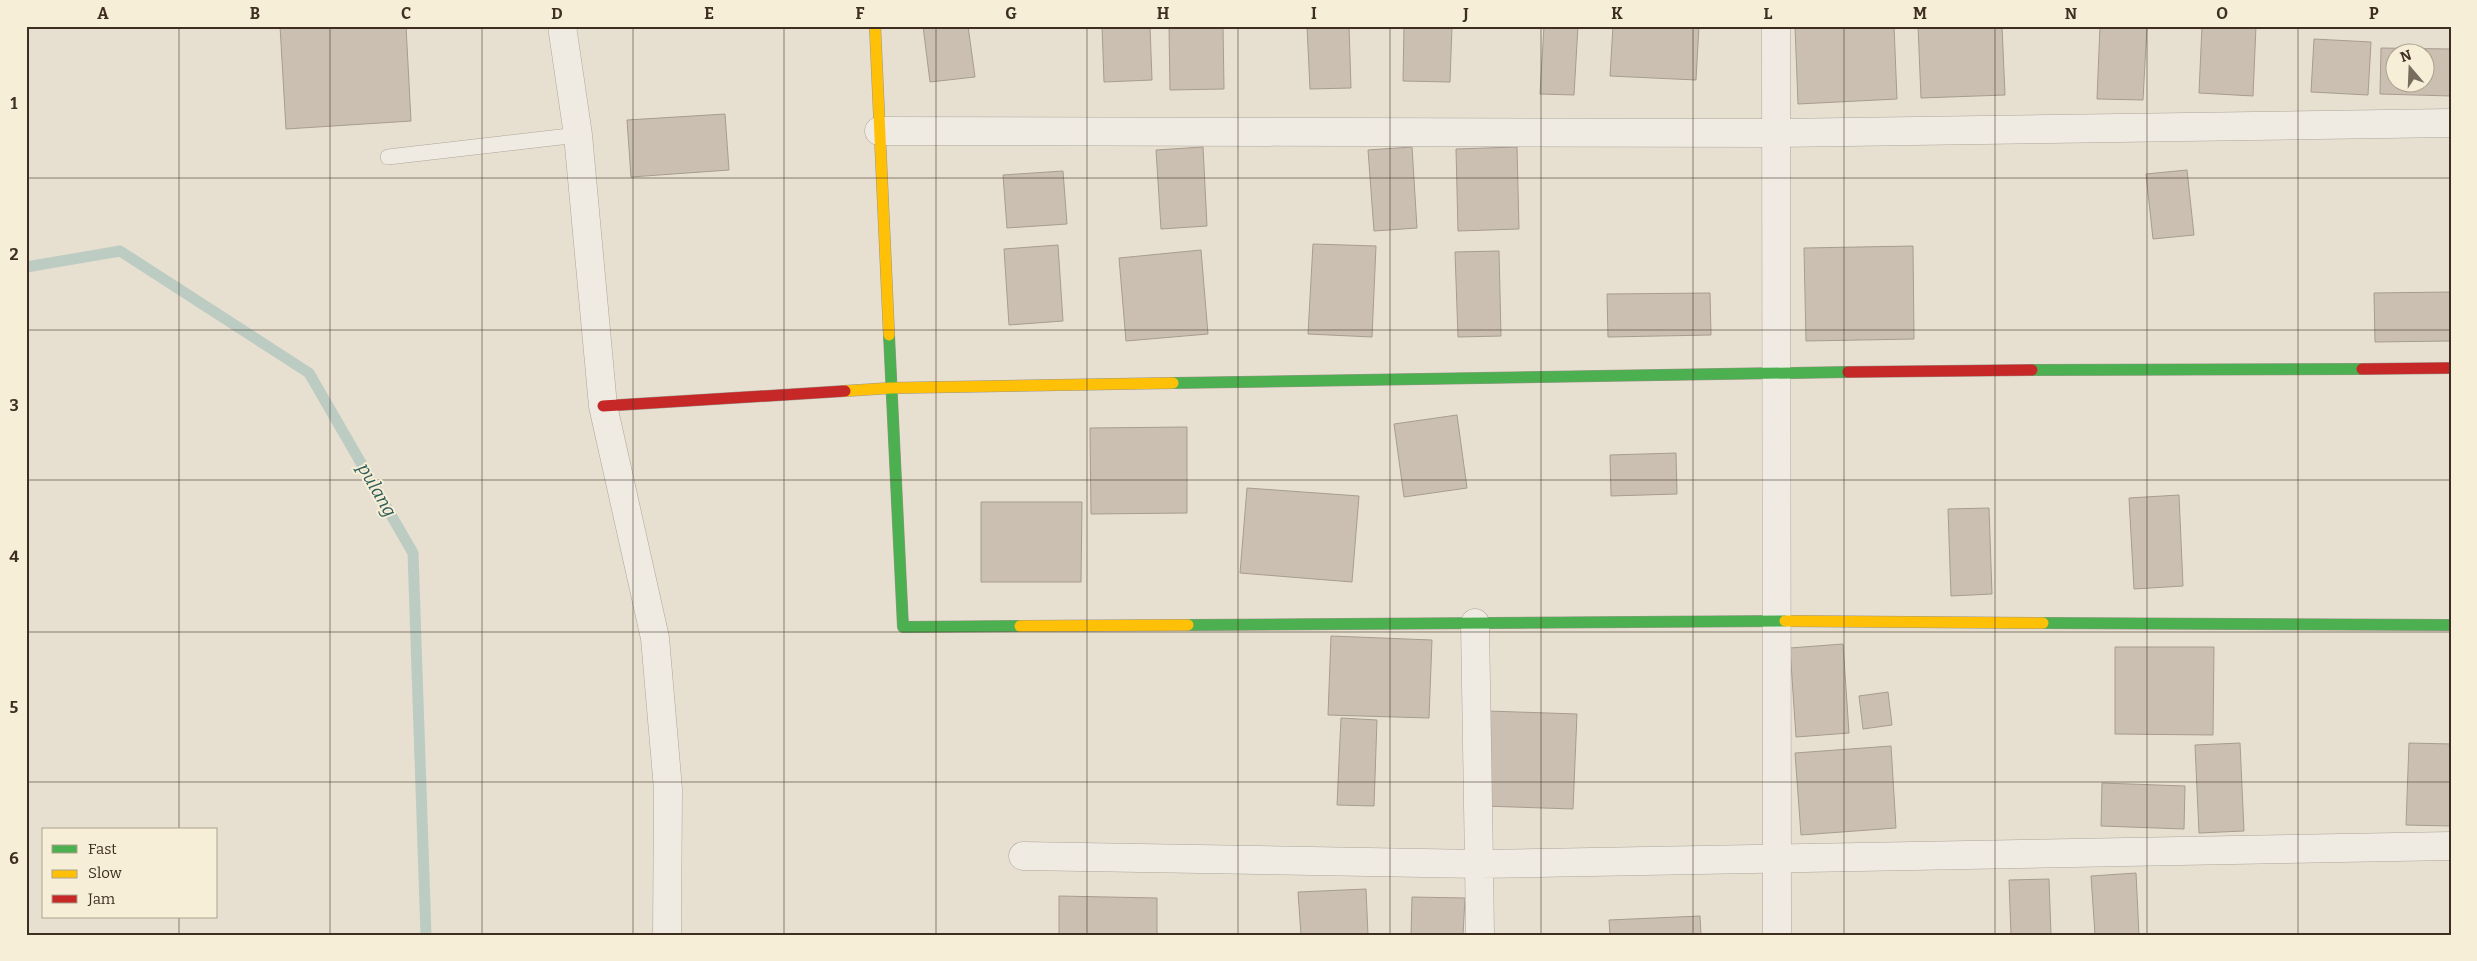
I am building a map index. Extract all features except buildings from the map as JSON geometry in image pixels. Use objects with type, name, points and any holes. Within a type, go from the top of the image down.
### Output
[{"type":"street","points":[[562,26],[578,135],[603,406],[656,638],[668,789],[667,935]]},
{"type":"street","points":[[875,26],[903,627],[1777,621],[2451,625]]},
{"type":"street","points":[[1776,26],[1777,935]]},
{"type":"street","points":[[879,131],[1776,133],[2451,123]]},
{"type":"street","points":[[603,406],[891,388],[1776,372],[2451,368]]},
{"type":"street","points":[[1476,623],[1480,935]]},
{"type":"street","points":[[1023,856],[1479,864],[2451,846]]},
{"type":"lane","points":[[388,157],[578,135]]},
{"type":"waterway","name":"pulang","points":[[26,267],[120,251],[309,373],[413,553],[426,935]]},
{"type":"traffic: fast","points":[[889,335],[903,627],[1020,626]]},
{"type":"traffic: fast","points":[[2032,370],[2362,369]]},
{"type":"traffic: fast","points":[[1173,383],[1848,372]]},
{"type":"traffic: fast","points":[[1188,625],[1785,621]]},
{"type":"traffic: fast","points":[[2043,623],[2451,625]]},
{"type":"traffic: slow","points":[[875,26],[889,335]]},
{"type":"traffic: slow","points":[[845,391],[891,388],[1173,383]]},
{"type":"traffic: slow","points":[[1785,621],[2043,623]]},
{"type":"traffic: slow","points":[[1020,626],[1188,625]]},
{"type":"traffic: jam","points":[[2362,369],[2451,368]]},
{"type":"traffic: jam","points":[[1848,372],[2032,370]]},
{"type":"traffic: jam","points":[[603,406],[845,391]]}]
